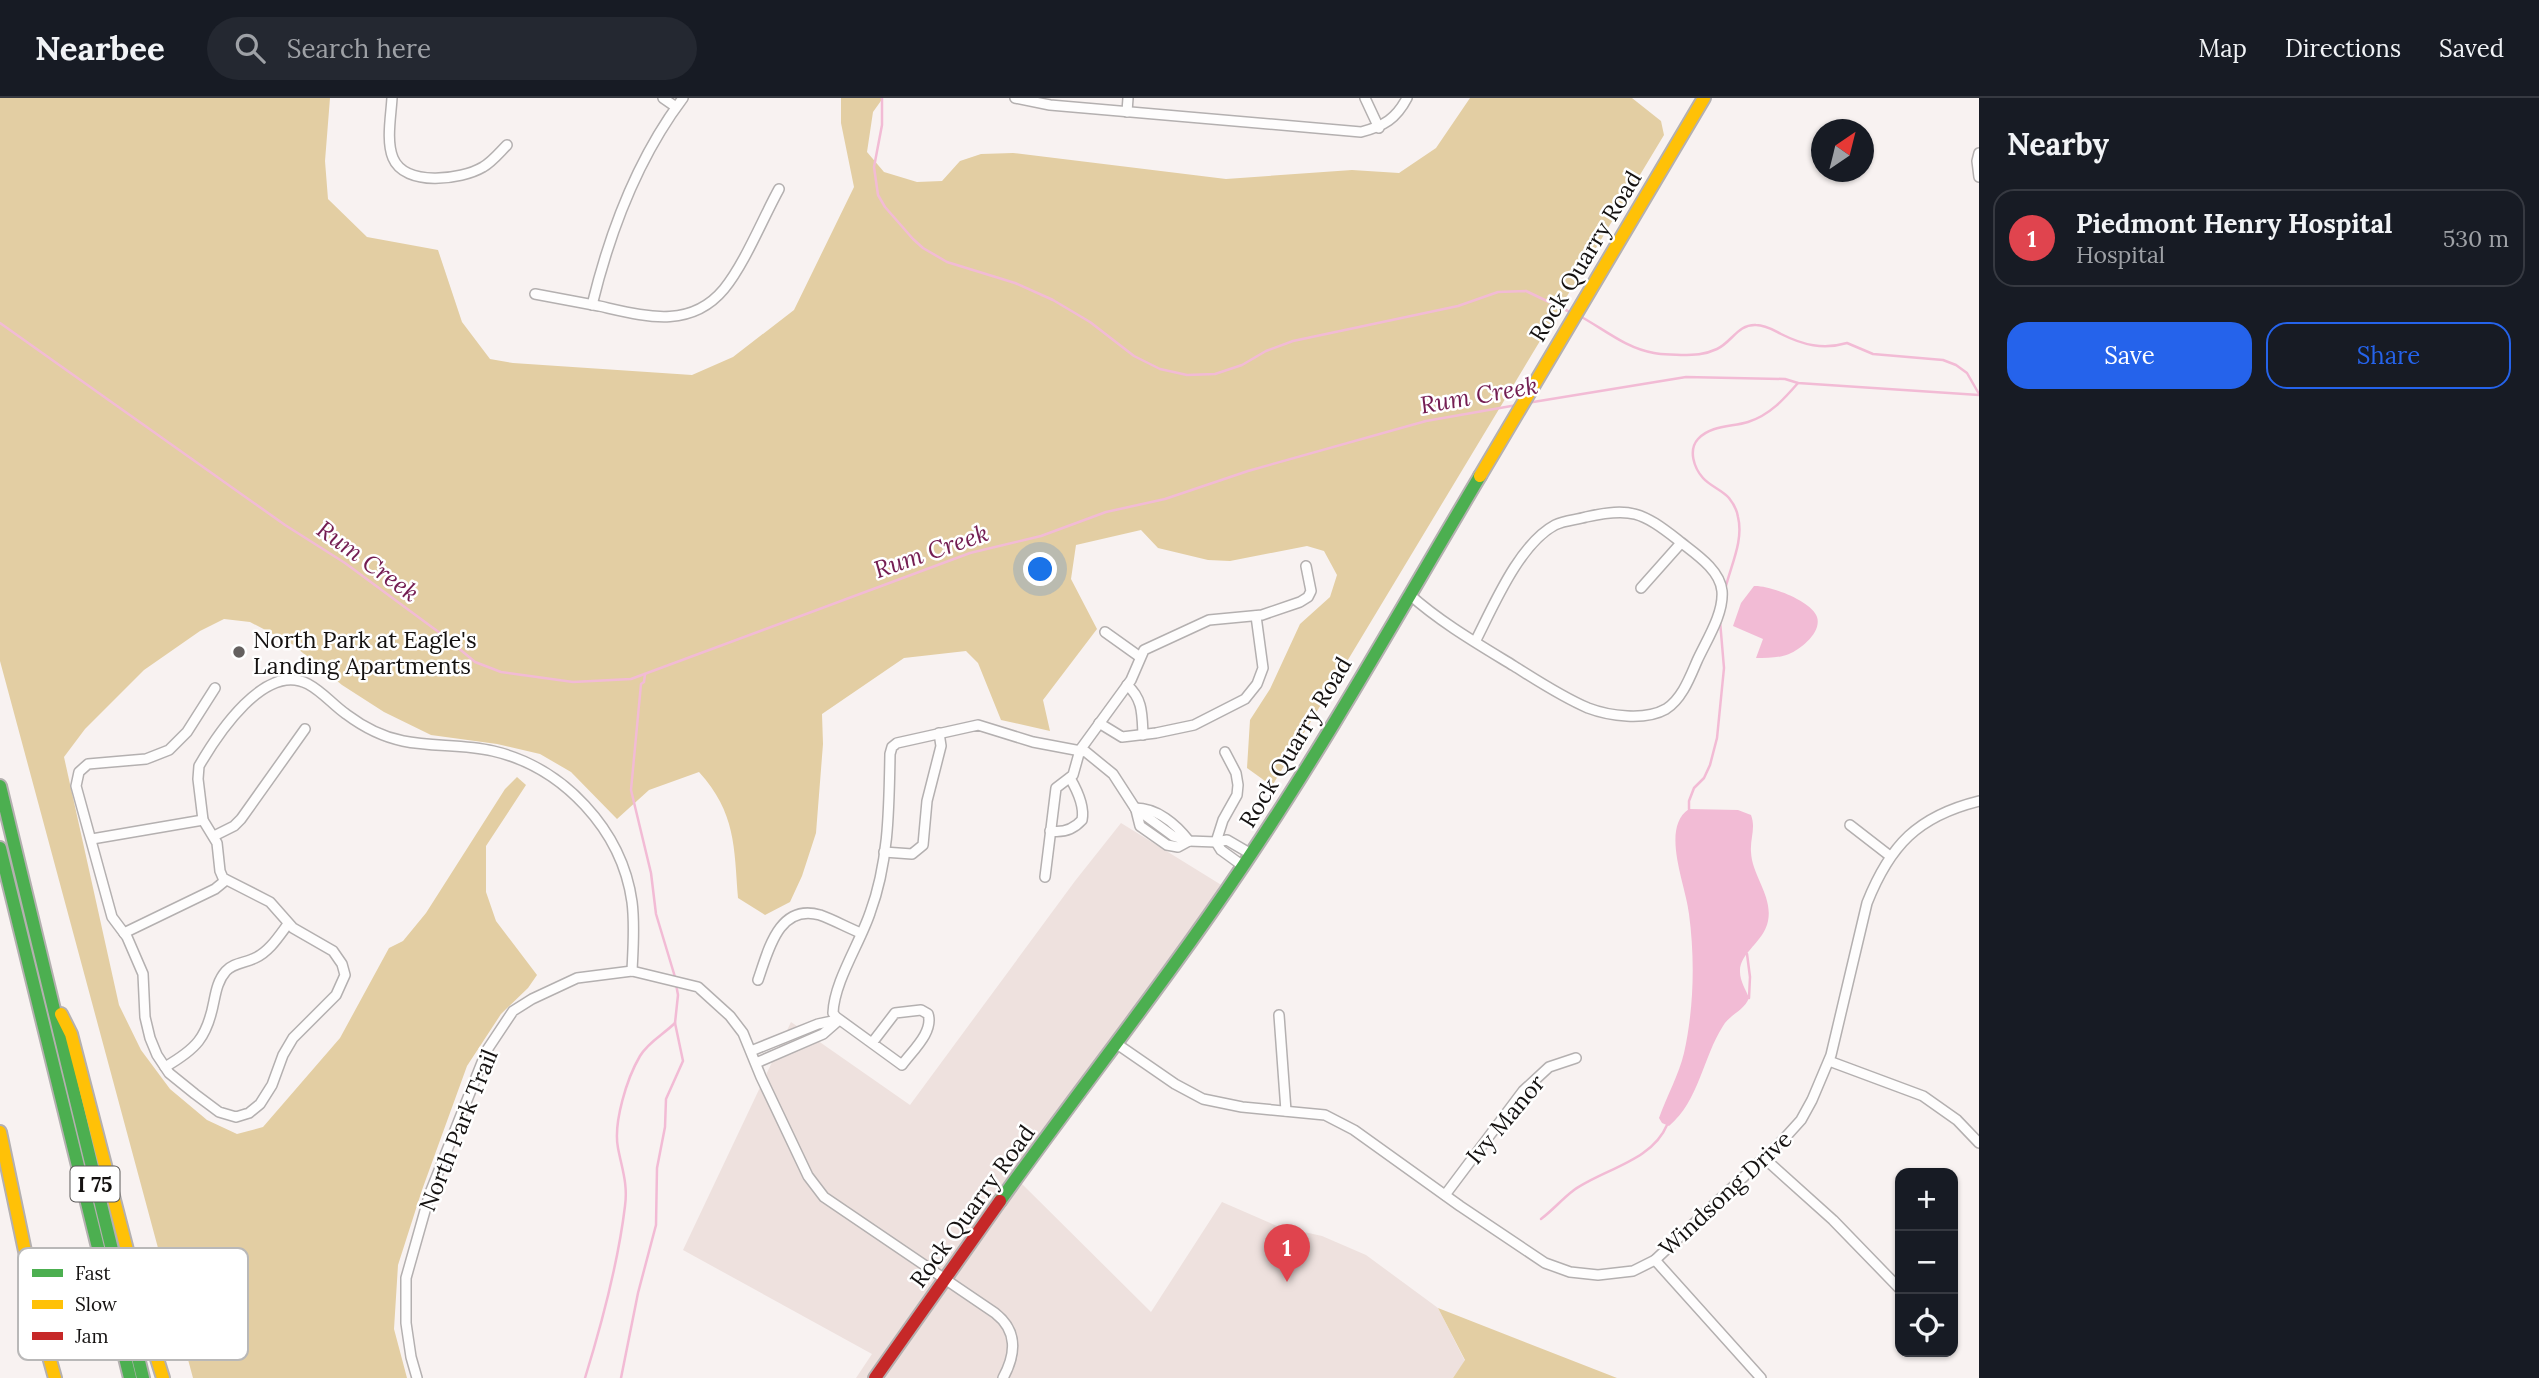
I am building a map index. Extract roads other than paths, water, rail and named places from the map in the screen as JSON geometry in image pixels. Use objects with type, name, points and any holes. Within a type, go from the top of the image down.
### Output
[{"type":"main road","name":"Rock Quarry Road","points":[[875,1378],[1251,854],[1311,760],[1704,98]]},
{"type":"main road","name":"I 75","points":[[0,786],[111,1248]]},
{"type":"main road","points":[[0,848],[98,1248]]},
{"type":"main road","points":[[48,990],[71,1034],[127,1248]]},
{"type":"main road","points":[[0,1132],[24,1248]]},
{"type":"main road","points":[[44,1360],[46,1378]]},
{"type":"main road","points":[[50,1360],[55,1378]]},
{"type":"main road","points":[[126,1360],[130,1378]]},
{"type":"main road","name":"I 75","points":[[139,1360],[143,1378]]},
{"type":"main road","points":[[157,1360],[163,1378]]},
{"type":"street","points":[[392,98],[391,149],[395,162],[408,173],[437,178],[463,175],[485,166],[507,145]]},
{"type":"street","points":[[663,98],[676,107]]},
{"type":"street","points":[[592,305],[608,245],[624,203],[646,157],[683,98]]},
{"type":"street","points":[[1015,98],[1051,105],[1312,130],[1361,132],[1390,122],[1408,98]]},
{"type":"street","points":[[1127,112],[1128,98]]},
{"type":"street","points":[[1365,98],[1379,128]]},
{"type":"street","points":[[1979,153],[1979,177]]},
{"type":"street","points":[[535,294],[653,317],[684,316],[713,300],[732,276],[779,190]]},
{"type":"street","points":[[1409,594],[1420,605],[1475,642],[1556,692],[1590,709],[1643,716],[1664,710],[1674,702],[1688,681],[1718,613],[1722,592],[1718,577],[1702,559],[1649,520],[1624,511],[1608,512],[1563,522],[1552,526],[1539,537],[1520,561],[1475,642]]},
{"type":"street","points":[[1641,588],[1681,543]]},
{"type":"street","points":[[1045,877],[1056,788],[1075,771],[1080,750],[1133,676],[1146,648],[1209,620],[1256,616],[1289,607],[1308,597],[1311,588],[1307,566]]},
{"type":"street","points":[[1098,723],[1118,737],[1143,735],[1195,725],[1249,696],[1260,679],[1263,668],[1256,616]]},
{"type":"street","points":[[1105,632],[1140,657]]},
{"type":"street","points":[[215,688],[187,732],[169,750],[146,759],[88,764],[81,769],[76,781],[76,791],[92,839],[112,917],[124,933],[143,974],[146,1024],[150,1038],[165,1067],[195,1094],[225,1115],[246,1115],[260,1104],[272,1085],[293,1038],[336,995],[344,981],[344,969],[338,956],[288,924],[270,902],[226,880],[220,871],[219,852],[214,836],[204,820],[198,779],[199,766],[247,701],[268,687],[302,681],[316,689],[346,715],[382,734],[403,741],[493,751],[540,769],[567,788],[605,831],[626,876],[632,902],[632,971]]},
{"type":"street","points":[[1127,685],[1135,692],[1140,702],[1143,735]]},
{"type":"street","points":[[872,1043],[895,1013],[921,1010],[928,1014],[928,1027],[902,1065],[839,1020],[834,1015],[848,963],[875,896],[888,821],[892,747],[901,741],[978,725],[1021,739],[1080,750],[1090,754],[1113,774],[1135,808],[1140,826],[1167,845],[1178,847],[1189,841],[1227,840],[1251,854]]},
{"type":"street","points":[[214,836],[234,826],[241,819],[305,729]]},
{"type":"street","points":[[884,852],[912,854],[923,845],[928,795],[941,746],[939,733]]},
{"type":"street","points":[[1225,752],[1236,773],[1238,785],[1237,795],[1223,820],[1216,842],[1221,850],[1243,866]]},
{"type":"street","points":[[1050,831],[1070,829],[1082,820],[1080,799],[1070,778]]},
{"type":"street","name":"Windsong Drive","points":[[1117,1044],[1175,1084],[1203,1098],[1242,1107],[1325,1115],[1354,1129],[1444,1195],[1545,1263],[1570,1272],[1598,1275],[1633,1270],[1655,1260],[1801,1120],[1829,1061],[1867,902],[1875,882],[1902,841],[1924,823],[1953,808],[1979,801]]},
{"type":"street","points":[[1135,808],[1152,810],[1181,830],[1189,841]]},
{"type":"street","points":[[92,839],[204,820]]},
{"type":"street","points":[[1850,825],[1890,856]]},
{"type":"street","points":[[124,933],[215,889],[226,880]]},
{"type":"street","points":[[758,980],[774,935],[782,925],[793,918],[807,914],[818,915],[862,933]]},
{"type":"street","points":[[165,1067],[187,1054],[202,1038],[210,1020],[219,982],[226,971],[263,953],[288,924]]},
{"type":"street","name":"North Park Trail","points":[[417,1378],[406,1322],[405,1278],[430,1193],[487,1050],[513,1011],[532,999],[578,978],[632,971],[698,986],[730,1016],[743,1032],[808,1176],[824,1196],[995,1312],[1008,1326],[1014,1350],[1003,1378]]},
{"type":"street","points":[[1279,1015],[1286,1111]]},
{"type":"street","points":[[751,1051],[818,1024],[839,1020]]},
{"type":"street","points":[[756,1063],[823,1034],[839,1020]]},
{"type":"street","name":"Ivy Manor","points":[[1444,1195],[1523,1091],[1549,1067],[1576,1058]]},
{"type":"street","points":[[1829,1061],[1923,1096],[1957,1120],[1979,1143]]},
{"type":"street","points":[[1764,1158],[1833,1220],[1895,1284]]},
{"type":"street","points":[[1655,1260],[1761,1378]]},
{"type":"waterway","points":[[882,98],[882,125],[874,167],[878,195],[913,239],[947,262],[1015,283],[1053,300],[1090,322],[1134,356],[1160,369],[1187,375],[1215,374],[1242,365],[1266,351],[1293,341],[1458,306],[1498,292],[1526,291],[1572,313]]},
{"type":"waterway","points":[[1578,315],[1624,342],[1657,354],[1690,355],[1708,352],[1722,346],[1744,327],[1756,325],[1813,345],[1847,343],[1873,354],[1943,360],[1967,373],[1979,394]]},
{"type":"waterway","name":"Rum Creek","points":[[0,323],[285,525],[345,563],[475,662],[501,672],[573,682],[631,679],[970,553],[1041,536],[1106,512],[1165,499],[1248,471],[1426,421],[1517,405]]},
{"type":"waterway","name":"Rum Creek","points":[[1527,403],[1686,377],[1785,379],[1798,383],[1979,395]]},
{"type":"waterway","points":[[1725,590],[1738,545],[1737,514],[1729,498],[1700,474],[1693,459],[1693,448],[1698,439],[1709,431],[1748,422],[1770,411],[1798,383]]},
{"type":"waterway","points":[[1689,809],[1694,788],[1704,778],[1710,765],[1717,738],[1724,668],[1720,621]]},
{"type":"waterway","points":[[645,674],[641,684],[631,790],[651,873],[656,914],[675,977]]},
{"type":"waterway","points":[[1747,954],[1749,998]]},
{"type":"waterway","points":[[621,1378],[638,1293],[656,1225],[657,1168],[665,1127],[666,1099],[683,1061],[675,1023],[678,995],[676,984]]},
{"type":"waterway","points":[[585,1378],[609,1293],[625,1206],[625,1184],[617,1138],[622,1101],[630,1076],[643,1051],[675,1023]]},
{"type":"waterway","points":[[1541,1219],[1574,1190],[1639,1156],[1660,1137],[1667,1125]]},
{"type":"place","name":"North Park at Eagle's Landing Apartments","points":[[239,652]]},
{"type":"place","name":"Piedmont Henry Hospital","points":[[1287,1282]]}]
